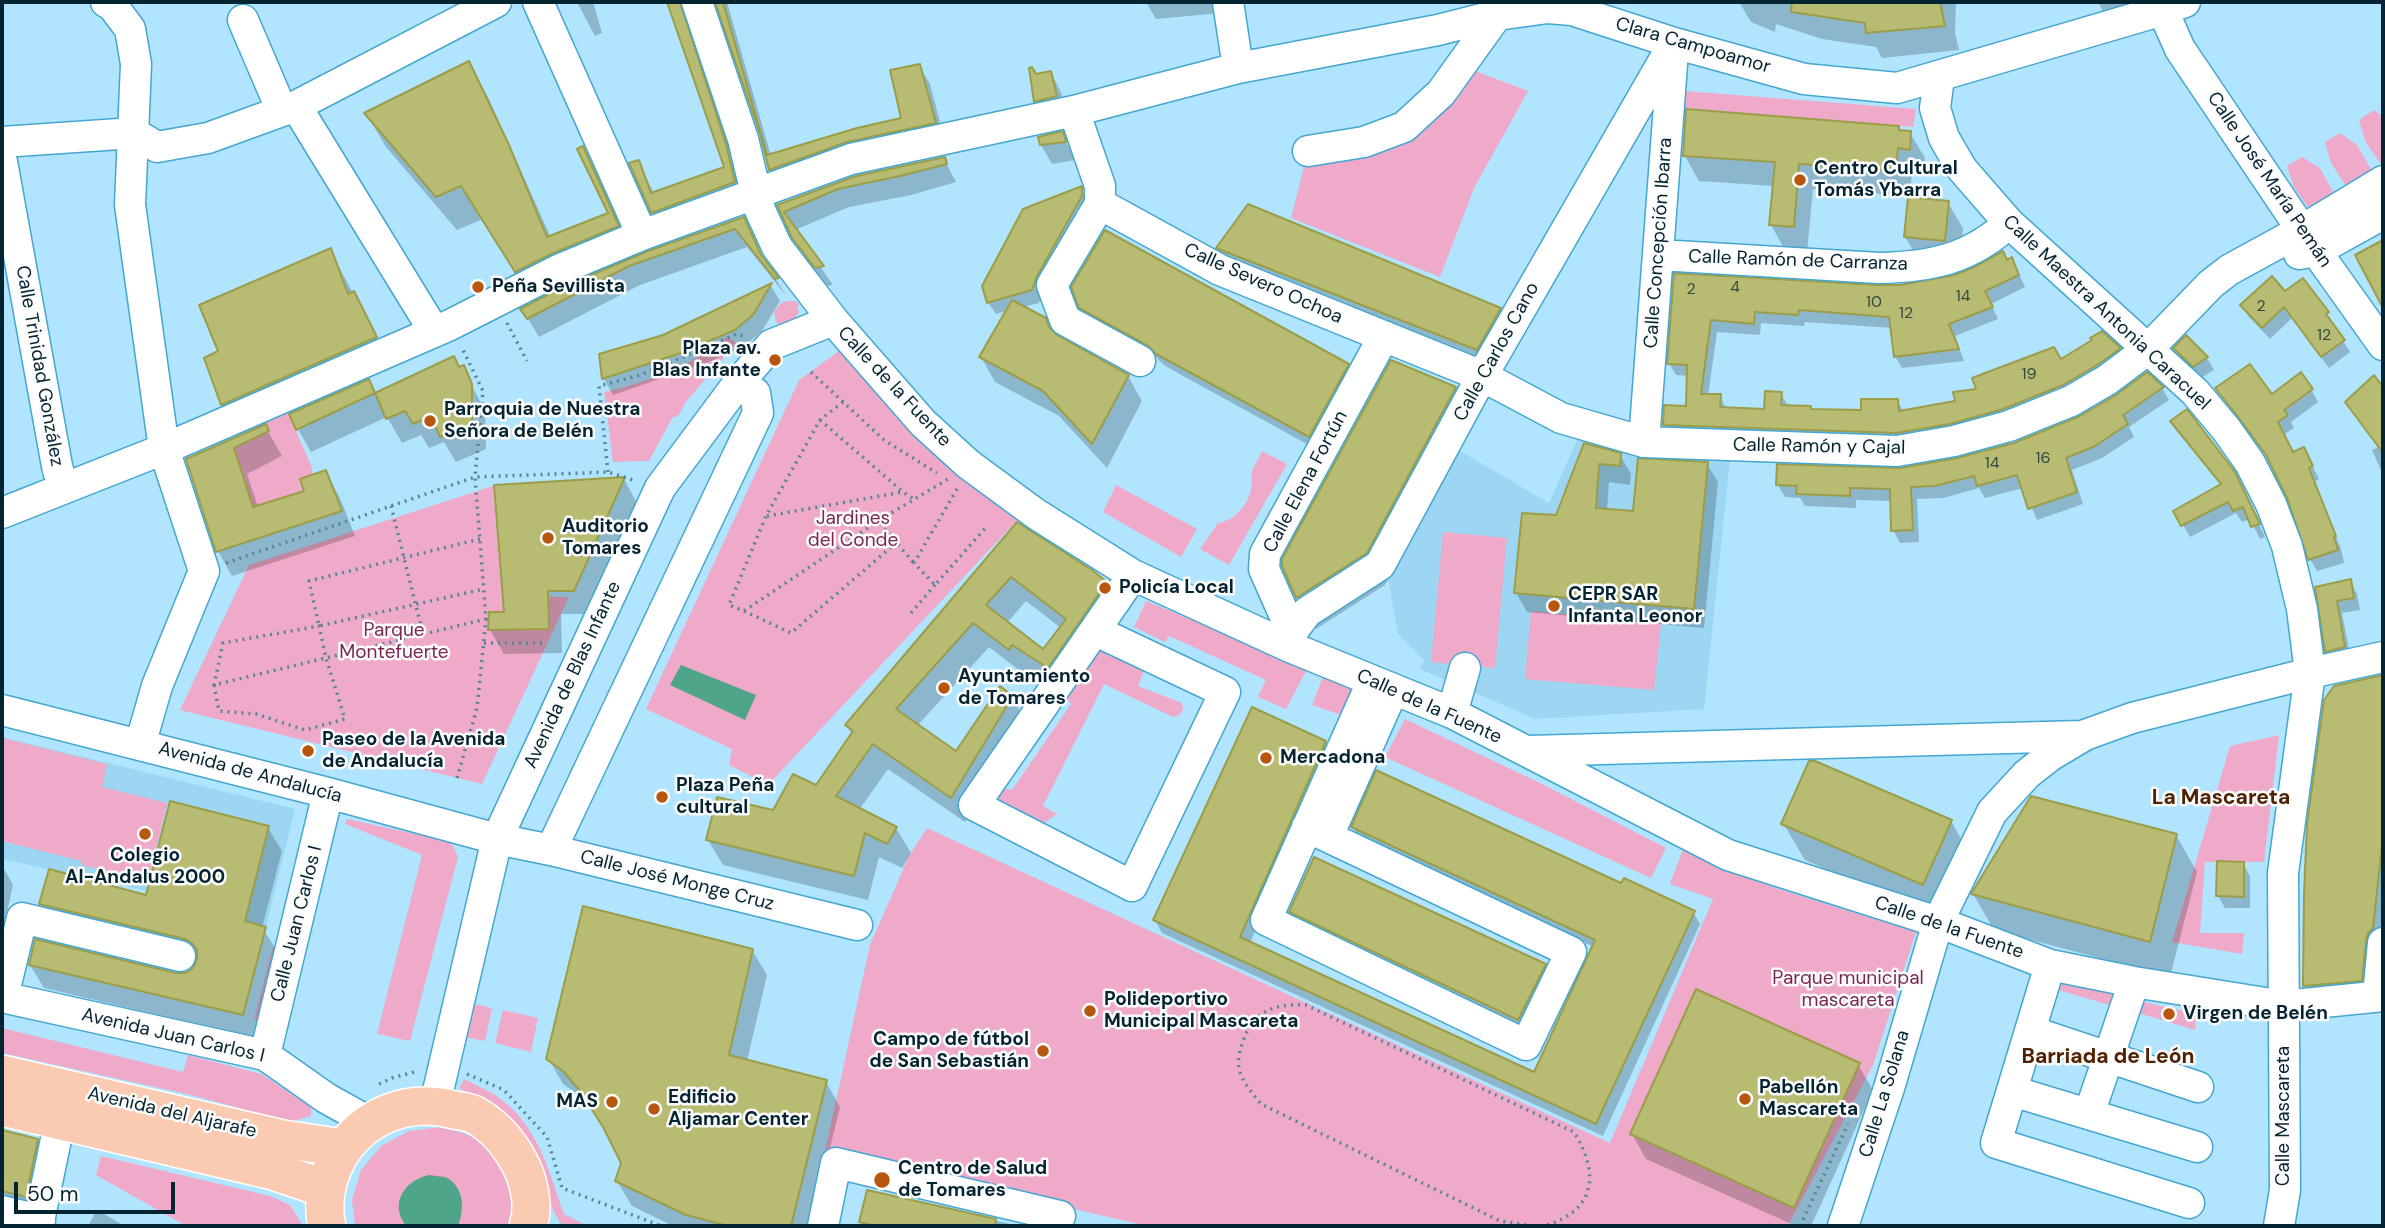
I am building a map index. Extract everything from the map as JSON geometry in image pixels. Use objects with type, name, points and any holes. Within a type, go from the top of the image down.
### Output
[{"type":"main road","name":"Avenida del Aljarafe","points":[[2,1074],[283,1139],[343,1148]]},
{"type":"main road","points":[[327,1226],[326,1189],[332,1167],[343,1148],[369,1122],[400,1108],[435,1104],[474,1115],[506,1139],[527,1174],[535,1222]]},
{"type":"main road","name":"Avenida del Aljarafe","points":[[2,1107],[273,1171],[326,1189]]},
{"type":"street","points":[[106,2],[112,5],[130,29],[136,64],[130,205],[164,449],[204,570],[157,686],[140,745]]},
{"type":"street","points":[[2,142],[134,133],[157,147],[208,138],[289,109],[496,2]]},
{"type":"street","points":[[538,2],[642,235]]},
{"type":"street","name":"Calle de la Fuente","points":[[697,2],[743,139],[760,210],[777,247],[833,320],[923,424],[971,466],[1036,514],[1133,575],[1291,640],[1383,686],[1452,713],[1728,855],[1938,922],[2050,965],[2134,982],[2284,1006],[2381,996]]},
{"type":"street","points":[[1228,2],[1238,68]]},
{"type":"street","name":"Clara Campoamor","points":[[2,513],[164,449],[442,328],[558,270],[642,235],[851,159],[1073,111],[1238,68],[1438,30],[1497,15],[1548,8],[1572,10],[1674,43],[1804,79],[1897,88],[2169,5]]},
{"type":"street","name":"Calle José María Pemán","points":[[2169,5],[2180,49],[2383,345]]},
{"type":"street","points":[[1308,151],[1364,142],[1405,127],[1441,93],[1497,15]]},
{"type":"street","points":[[243,20],[289,109],[442,328]]},
{"type":"street","name":"Calle Concepción Ibarra","points":[[1644,442],[1674,43]]},
{"type":"street","name":"Calle Carlos Cano","points":[[1291,640],[1307,612],[1380,565],[1482,376],[1674,43]]},
{"type":"street","name":"Calle Maestra Antonia Caracuel","points":[[1939,77],[1935,108],[1944,138],[1962,169],[2009,223],[2195,392],[2250,463],[2271,504],[2287,546],[2302,609],[2310,673],[2283,873],[2284,1006]]},
{"type":"street","points":[[1073,111],[1100,186],[1100,204],[1052,285],[1065,320],[1140,361]]},
{"type":"street","name":"Calle Trinidad González","points":[[2,162],[63,488]]},
{"type":"street","points":[[2309,240],[2383,181]]},
{"type":"street","name":"Calle Severo Ochoa","points":[[1100,204],[1220,270],[1482,376]]},
{"type":"street","points":[[2309,240],[2383,214]]},
{"type":"street","name":"Calle Ramón de Carranza","points":[[1659,255],[1907,268],[1951,258],[1989,241],[2009,223]]},
{"type":"street","name":"Calle Ramón y Cajal","points":[[1482,376],[1561,418],[1644,442],[1897,451],[1954,441],[2009,426],[2071,401],[2107,380],[2147,349],[2211,284],[2229,270],[2309,240]]},
{"type":"street","name":"Avenida de Blas Infante","points":[[435,1104],[497,839],[660,488],[736,386],[771,345],[833,320]]},
{"type":"street","name":"Calle Elena Fortún","points":[[1291,640],[1264,569],[1265,554],[1384,336]]},
{"type":"street","points":[[551,850],[758,413],[755,393],[736,386]]},
{"type":"street","points":[[1096,631],[1225,692],[1132,886],[974,804],[1133,575]]},
{"type":"street","points":[[1526,751],[2085,735],[2132,718],[2383,657]]},
{"type":"street","points":[[1452,713],[1465,668]]},
{"type":"street","points":[[1318,832],[1570,952],[1526,1045],[1266,920],[1318,832],[1383,686]]},
{"type":"street","name":"Avenida de Andalucía","points":[[2,710],[497,839]]},
{"type":"street","name":"Calle La Solana","points":[[1843,1226],[1889,1087],[1938,922],[1992,812],[2027,774],[2050,755],[2085,735]]},
{"type":"street","name":"Calle Juan Carlos I","points":[[265,1055],[328,793]]},
{"type":"street","name":"Calle José Monge Cruz","points":[[497,839],[857,925]]},
{"type":"street","points":[[2,997],[22,918],[180,956]]},
{"type":"street","points":[[2381,996],[2383,943]]},
{"type":"street","points":[[2050,965],[1996,1143],[2189,1203]]},
{"type":"street","points":[[2089,1114],[2134,982]]},
{"type":"street","name":"Avenida Juan Carlos I","points":[[2,997],[265,1055],[326,1098],[369,1122]]},
{"type":"street","name":"Calle Mascareta","points":[[2279,1226],[2285,1190],[2284,1006]]},
{"type":"street","points":[[2030,1031],[2198,1087]]},
{"type":"street","points":[[2012,1091],[2196,1147]]},
{"type":"street","points":[[2,1211],[39,1223],[60,1120]]},
{"type":"street","points":[[823,1226],[836,1163],[1060,1216],[1055,1226]]},
{"type":"path","points":[[497,302],[527,361]]},
{"type":"path","points":[[442,328],[483,391],[475,477],[486,619],[477,708],[457,778]]},
{"type":"path","points":[[608,472],[599,386],[640,375],[737,334],[771,345]]},
{"type":"path","points":[[744,611],[878,521],[948,479],[884,440],[811,372]]},
{"type":"path","points":[[843,401],[820,420],[766,516],[729,605],[791,633],[896,542]]},
{"type":"path","points":[[820,420],[902,492],[914,499]]},
{"type":"path","points":[[914,563],[971,466]]},
{"type":"path","points":[[204,570],[475,477],[608,472],[660,488]]},
{"type":"path","points":[[766,516],[902,492]]},
{"type":"path","points":[[390,506],[423,634]]},
{"type":"path","points":[[878,521],[936,585]]},
{"type":"path","points":[[911,613],[988,524]]},
{"type":"path","points":[[480,539],[309,581],[319,626],[326,658],[345,719],[305,730],[256,714],[219,710],[214,685],[223,643],[319,626],[484,589]]},
{"type":"path","points":[[214,685],[486,619]]},
{"type":"path","points":[[484,643],[547,643]]},
{"type":"path","points":[[1510,1226],[1261,1104],[1247,1086],[1239,1069],[1238,1055],[1248,1026],[1270,1008],[1286,1004],[1306,1005],[1574,1132],[1586,1152],[1591,1170],[1587,1192],[1577,1210],[1562,1221],[1544,1226]]},
{"type":"path","points":[[1800,1226],[1848,1123]]},
{"type":"path","points":[[641,1226],[644,1219]]},
{"type":"path","points":[[1500,1221],[1533,1226]]},
{"type":"shaded area","name":"CEPR SAR Infanta Leonor","points":[[1577,440],[1638,455],[1730,459],[1704,709],[1535,719],[1420,669],[1424,660],[1398,634],[1388,578],[1455,448],[1549,503]]},
{"type":"shaded area","points":[[681,665],[756,695],[745,720],[670,685]]},
{"type":"shaded area","name":"Colegio Al-Andalus 2000","points":[[2,737],[295,809],[266,927],[191,909],[193,901],[2,859]]},
{"type":"shaded area","points":[[429,1175],[447,1178],[457,1187],[462,1200],[458,1226],[406,1226],[399,1209],[402,1194],[412,1182]]},
{"type":"green space","points":[[1462,66],[1528,91],[1474,188],[1440,277],[1291,218],[1308,151],[1364,142]]},
{"type":"green space","points":[[1684,91],[1916,109],[1913,127],[1683,108]]},
{"type":"green space","points":[[2374,110],[2383,117],[2383,161],[2380,163],[2365,141],[2359,120]]},
{"type":"green space","points":[[2340,133],[2357,145],[2372,171],[2346,186],[2331,163],[2325,142]]},
{"type":"green space","points":[[2302,157],[2320,168],[2334,194],[2309,209],[2294,187],[2287,166]]},
{"type":"green space","points":[[788,301],[799,304],[799,312],[793,321],[782,326],[776,322],[774,312],[781,303]]},
{"type":"green space","points":[[728,336],[736,343],[685,403],[679,415],[672,418],[649,461],[613,462],[604,392],[670,371],[700,356]]},
{"type":"green space","name":"Jardines del Conde","points":[[842,349],[1025,512],[768,785],[729,765],[732,749],[646,709],[799,380]]},
{"type":"green space","points":[[285,407],[313,475],[300,479],[304,491],[253,507],[234,448],[256,437],[251,424]]},
{"type":"green space","points":[[1262,451],[1287,464],[1229,565],[1200,549],[1218,523],[1233,517],[1245,505],[1251,489],[1251,473]]},
{"type":"green space","points":[[1116,485],[1197,529],[1181,557],[1103,512]]},
{"type":"green space","name":"Parque Montefuerte","points":[[493,486],[502,596],[569,597],[482,784],[180,710],[249,565]]},
{"type":"green space","points":[[1443,532],[1507,538],[1495,668],[1431,662]]},
{"type":"green space","points":[[1146,601],[1308,667],[1286,709],[1258,697],[1266,680],[1169,636],[1165,642],[1134,627]]},
{"type":"green space","points":[[1531,611],[1661,623],[1654,690],[1525,679]]},
{"type":"green space","points":[[1106,647],[1149,657],[1138,686],[1182,703],[1183,710],[1180,715],[1173,717],[1104,684],[1043,806],[1057,814],[1044,823],[1033,820],[998,799],[998,787],[1012,790],[1071,704],[1066,696],[1093,652]]},
{"type":"green space","points":[[1323,677],[1362,692],[1350,718],[1312,705]]},
{"type":"green space","points":[[1405,719],[1540,783],[1666,848],[1651,878],[1385,757]]},
{"type":"green space","points":[[2279,735],[2264,862],[2205,862],[2200,933],[2244,933],[2242,954],[2172,942],[2230,746]]},
{"type":"green space","points":[[3,738],[107,764],[102,787],[167,803],[148,882],[82,865],[82,861],[2,841]]},
{"type":"green space","points":[[347,819],[451,842],[458,857],[410,1041],[377,1034],[422,855],[345,824]]},
{"type":"green space","name":"Polideportivo Municipal Mascareta","points":[[927,828],[1610,1143],[1713,899],[1670,884],[1683,849],[1775,888],[1916,932],[1873,1065],[1789,1224],[1794,1226],[1147,1226],[825,1151],[870,945],[909,856]]},
{"type":"green space","points":[[273,946],[278,954],[262,1022],[254,1019]]},
{"type":"green space","points":[[2059,980],[2117,994],[2113,1006],[2055,989]]},
{"type":"green space","points":[[2140,1001],[2196,1014],[2195,1030],[2135,1012]]},
{"type":"green space","points":[[471,1003],[492,1008],[485,1041],[464,1037]]},
{"type":"green space","points":[[503,1010],[538,1018],[531,1052],[495,1043]]},
{"type":"green space","points":[[2,1028],[183,1072],[188,1055],[261,1074],[311,1107],[311,1116],[290,1122],[191,1095],[2,1053]]},
{"type":"green space","points":[[464,1079],[502,1100],[526,1125],[542,1152],[564,1214],[588,1226],[563,1226],[552,1207],[539,1161],[530,1142],[502,1111],[459,1088]]},
{"type":"green space","points":[[441,1127],[472,1137],[500,1164],[511,1188],[513,1200],[510,1226],[355,1226],[352,1200],[361,1170],[381,1146],[409,1131]]},
{"type":"green space","points":[[101,1156],[270,1196],[290,1205],[303,1226],[186,1226],[96,1175]]},
{"type":"building","points":[[667,2],[680,2],[726,144],[735,182],[651,213],[629,163],[639,160],[651,193],[724,167]]},
{"type":"building","points":[[715,2],[723,2],[767,155],[901,118],[890,70],[920,64],[936,123],[847,142],[769,170],[760,134]]},
{"type":"building","points":[[1792,2],[1940,2],[1945,26],[1866,33],[1865,23],[1791,12]]},
{"type":"building","points":[[469,61],[509,145],[547,237],[608,213],[577,149],[583,146],[619,226],[515,272],[461,186],[436,197],[364,113]]},
{"type":"building","points":[[1032,67],[1036,74],[1051,71],[1057,96],[1034,102],[1029,68]]},
{"type":"building","points":[[1686,109],[1899,126],[1899,130],[1911,131],[1910,150],[1898,148],[1896,171],[1799,164],[1794,227],[1769,225],[1775,162],[1683,156]]},
{"type":"building","points":[[1063,131],[1066,142],[1040,145],[1038,137]]},
{"type":"building","points":[[945,157],[947,164],[838,189],[784,212],[824,266],[815,268],[792,238],[777,205],[856,176]]},
{"type":"building","points":[[1082,186],[1082,196],[1037,276],[1032,290],[987,303],[982,286],[1023,209]]},
{"type":"building","points":[[1908,197],[1949,201],[1945,241],[1904,237]]},
{"type":"building","points":[[1248,204],[1501,308],[1477,350],[1216,248]]},
{"type":"building","points":[[744,217],[761,255],[779,278],[775,279],[735,229],[629,266],[527,319],[520,309],[565,286],[648,251]]},
{"type":"building","points":[[1105,230],[1349,364],[1309,437],[1156,354],[1148,346],[1079,308],[1071,287]]},
{"type":"building","points":[[2383,240],[2383,308],[2355,255]]},
{"type":"building","points":[[331,248],[348,294],[354,291],[377,337],[221,405],[204,358],[218,351],[199,305]]},
{"type":"building","points":[[2003,251],[2007,260],[2012,257],[2019,275],[1985,291],[1993,307],[1949,324],[1959,349],[1894,357],[1889,317],[1799,310],[1798,315],[1755,312],[1754,324],[1711,320],[1701,394],[1721,394],[1720,407],[1764,409],[1765,391],[1782,392],[1781,405],[1811,406],[1811,409],[1861,410],[1861,399],[1898,399],[1899,411],[1955,401],[1953,392],[1976,389],[1972,378],[2054,347],[2061,359],[2102,331],[2121,348],[2063,385],[2003,409],[1950,424],[1896,433],[1663,425],[1664,405],[1686,406],[1687,365],[1667,364],[1674,273],[1900,285],[1955,275]]},
{"type":"building","points":[[2272,276],[2285,291],[2303,278],[2329,312],[2326,314],[2345,340],[2321,357],[2284,307],[2262,328],[2240,305]]},
{"type":"building","points":[[772,283],[753,315],[735,330],[681,353],[602,379],[599,354],[663,335]]},
{"type":"building","points":[[1012,300],[1046,318],[1049,327],[1057,335],[1129,375],[1092,444],[1043,391],[979,357]]},
{"type":"building","points":[[2186,335],[2208,357],[2193,367],[2173,348]]},
{"type":"building","points":[[454,356],[459,367],[464,365],[472,384],[472,424],[440,437],[431,416],[413,424],[405,411],[386,419],[375,393]]},
{"type":"building","points":[[1391,360],[1456,387],[1367,553],[1296,598],[1282,566],[1282,559]]},
{"type":"building","points":[[2250,364],[2272,394],[2301,372],[2313,389],[2284,410],[2288,415],[2278,422],[2293,452],[2304,447],[2313,466],[2309,468],[2336,536],[2334,537],[2338,550],[2308,560],[2287,498],[2266,455],[2215,388]]},
{"type":"building","points":[[2147,372],[2164,387],[2123,415],[2128,424],[2095,446],[2066,458],[2077,492],[2028,509],[2017,475],[1977,486],[1974,476],[1935,486],[1911,487],[1913,530],[1891,531],[1890,489],[1850,488],[1850,496],[1796,494],[1797,486],[1776,485],[1777,464],[1900,468],[1957,458],[2014,443],[2080,416],[2116,395]]},
{"type":"building","points":[[2374,375],[2383,387],[2383,453],[2345,402]]},
{"type":"building","points":[[369,379],[375,393],[296,430],[289,414]]},
{"type":"building","points":[[2187,409],[2235,472],[2260,524],[2251,527],[2243,507],[2233,511],[2228,502],[2181,526],[2173,511],[2221,484],[2170,421]]},
{"type":"building","points":[[266,424],[269,431],[234,448],[253,507],[304,491],[300,479],[326,470],[342,511],[216,552],[186,459]]},
{"type":"building","points":[[1584,443],[1621,453],[1620,466],[1599,464],[1596,508],[1633,511],[1638,458],[1708,462],[1694,609],[1514,593],[1522,513],[1556,515]]},
{"type":"building","name":"Auditorio Tomares","points":[[625,477],[574,591],[548,591],[549,629],[488,630],[489,612],[504,612],[494,485]]},
{"type":"building","points":[[1017,522],[1107,582],[1048,668],[1012,645],[1009,650],[973,623],[896,709],[956,751],[1000,686],[1013,696],[951,798],[873,744],[836,796],[897,827],[887,844],[865,833],[854,876],[706,840],[717,797],[773,810],[793,774],[816,785],[853,731],[845,725]],"holes":[[[1011,577],[1066,619],[1043,649],[986,605]]]},
{"type":"building","points":[[2351,579],[2354,598],[2337,601],[2345,647],[2325,652],[2315,587]]},
{"type":"building","points":[[2383,675],[2383,836],[2373,929],[2368,933],[2366,941],[2362,981],[2303,986],[2307,824],[2324,700],[2334,686]]},
{"type":"building","points":[[1252,707],[1326,741],[1240,937],[1534,1072],[1595,940],[1351,827],[1376,770],[1621,883],[1624,878],[1695,911],[1596,1124],[1153,920]]},
{"type":"building","points":[[1809,761],[1815,761],[1952,820],[1923,885],[1781,824]]},
{"type":"building","points":[[2031,796],[2177,834],[2150,942],[1971,894]]},
{"type":"building","points":[[170,801],[269,826],[245,921],[266,927],[243,1015],[29,965],[35,939],[176,973],[186,973],[193,968],[197,950],[185,939],[39,904],[49,869],[146,895]]},
{"type":"building","points":[[1314,857],[1546,964],[1518,1020],[1289,912]]},
{"type":"building","points":[[2217,861],[2244,862],[2244,897],[2216,896]]},
{"type":"building","points":[[583,906],[753,949],[729,1055],[827,1080],[791,1226],[728,1226],[686,1215],[615,1181],[621,1163],[603,1127],[580,1091],[563,1071],[546,1059]]},
{"type":"building","name":"Pabellón Mascareta","points":[[1696,989],[1860,1063],[1794,1208],[1630,1134]]},
{"type":"building","points":[[2,1130],[38,1139],[26,1197],[2,1191]]},
{"type":"building","points":[[867,1190],[996,1219],[995,1226],[875,1226],[859,1222]]},
{"type":"place","name":"Centro Cultural Tomás Ybarra","points":[[1800,180]]},
{"type":"place","name":"Peña Sevillista","points":[[478,287]]},
{"type":"place","name":"Plaza av. Blas Infante","points":[[775,360]]},
{"type":"place","name":"Parroquia de Nuestra Señora de Belén","points":[[430,421]]},
{"type":"place","name":"Auditorio Tomares","points":[[548,538]]},
{"type":"place","name":"Policía Local","points":[[1105,588]]},
{"type":"place","name":"CEPR SAR Infanta Leonor","points":[[1554,606]]},
{"type":"place","name":"Ayuntamiento de Tomares","points":[[944,688]]},
{"type":"place","name":"Paseo de la Avenida de Andalucía","points":[[308,751]]},
{"type":"place","name":"Mercadona","points":[[1266,758]]},
{"type":"place","name":"Plaza Peña cultural","points":[[662,797]]},
{"type":"place","name":"Colegio Al-Andalus 2000","points":[[145,834]]},
{"type":"place","name":"Polideportivo Municipal Mascareta","points":[[1090,1011]]},
{"type":"place","name":"Virgen de Belén","points":[[2169,1014]]},
{"type":"place","name":"Campo de fútbol de San Sebastián","points":[[1043,1051]]},
{"type":"place","name":"Pabellón Mascareta","points":[[1745,1099]]},
{"type":"place","name":"MAS","points":[[612,1102]]},
{"type":"place","name":"Edificio Aljamar Center","points":[[654,1109]]},
{"type":"place","name":"Centro de Salud de Tomares","points":[[882,1180]]},
{"type":"district","name":"La Mascareta","points":[[2221,798]]},
{"type":"district","name":"Barriada de León","points":[[2108,1057]]},
{"type":"park label","name":"Parque municipal mascareta","points":[[1848,990]]}]
